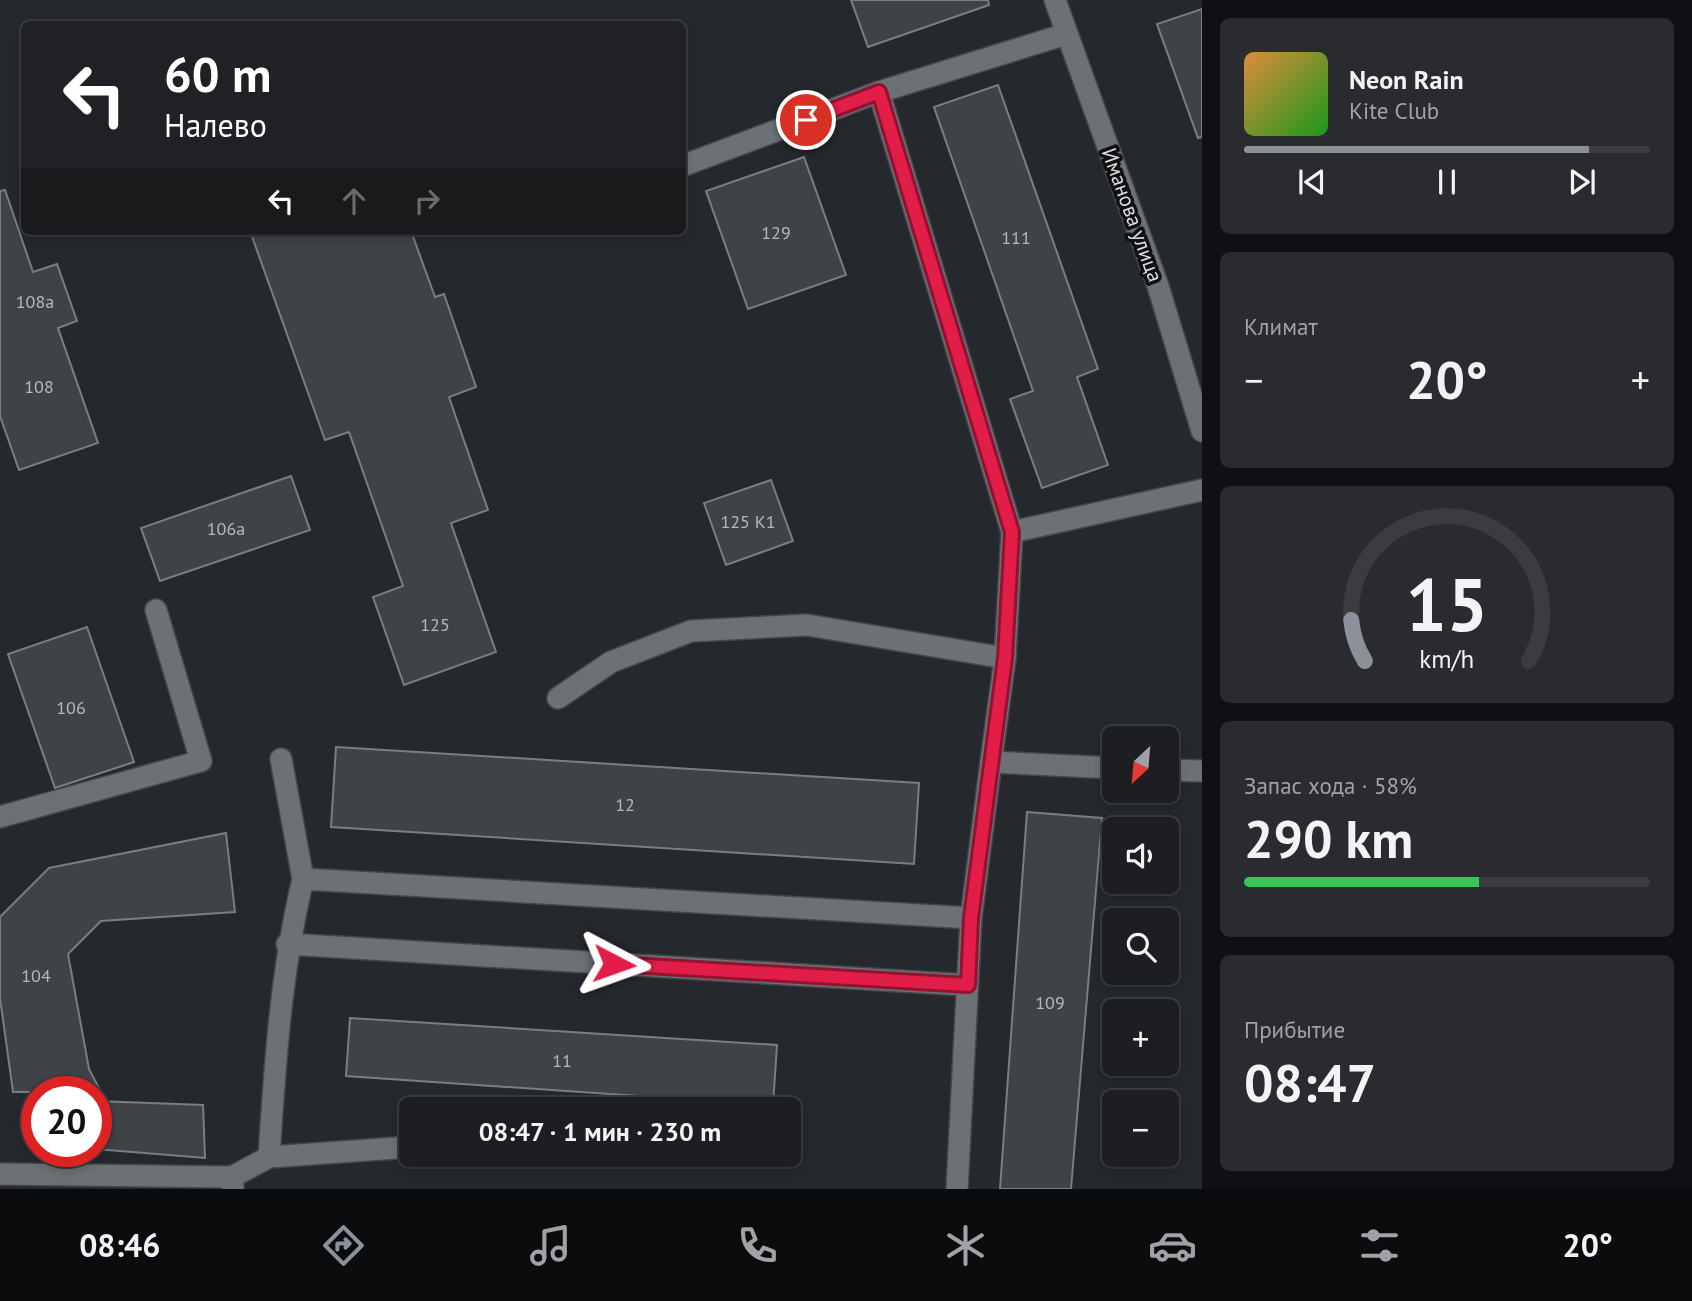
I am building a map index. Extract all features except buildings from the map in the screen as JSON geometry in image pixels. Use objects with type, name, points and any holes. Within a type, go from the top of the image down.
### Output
[{"type":"street","name":"Иманова улица","points":[[1055,0],[1158,286],[1202,431]]},
{"type":"street","points":[[686,164],[879,92],[1066,34]]},
{"type":"street","points":[[879,92],[1012,532],[1005,658],[971,918],[957,1189]]},
{"type":"street","points":[[1012,532],[1202,490]]},
{"type":"street","points":[[0,817],[201,761],[156,610]]},
{"type":"street","points":[[558,698],[611,662],[691,631],[807,625],[1005,658]]},
{"type":"street","points":[[269,1157],[277,1034],[287,944],[303,879],[281,759]]},
{"type":"street","points":[[991,762],[1102,767]]},
{"type":"street","points":[[1180,770],[1202,771]]},
{"type":"street","points":[[303,879],[971,918]]},
{"type":"street","points":[[287,944],[968,985]]},
{"type":"street","points":[[0,1174],[232,1183],[269,1157],[399,1148]]},
{"type":"route","points":[[614,964],[968,985],[971,918],[1005,658],[1012,532],[879,92],[806,120]]}]
